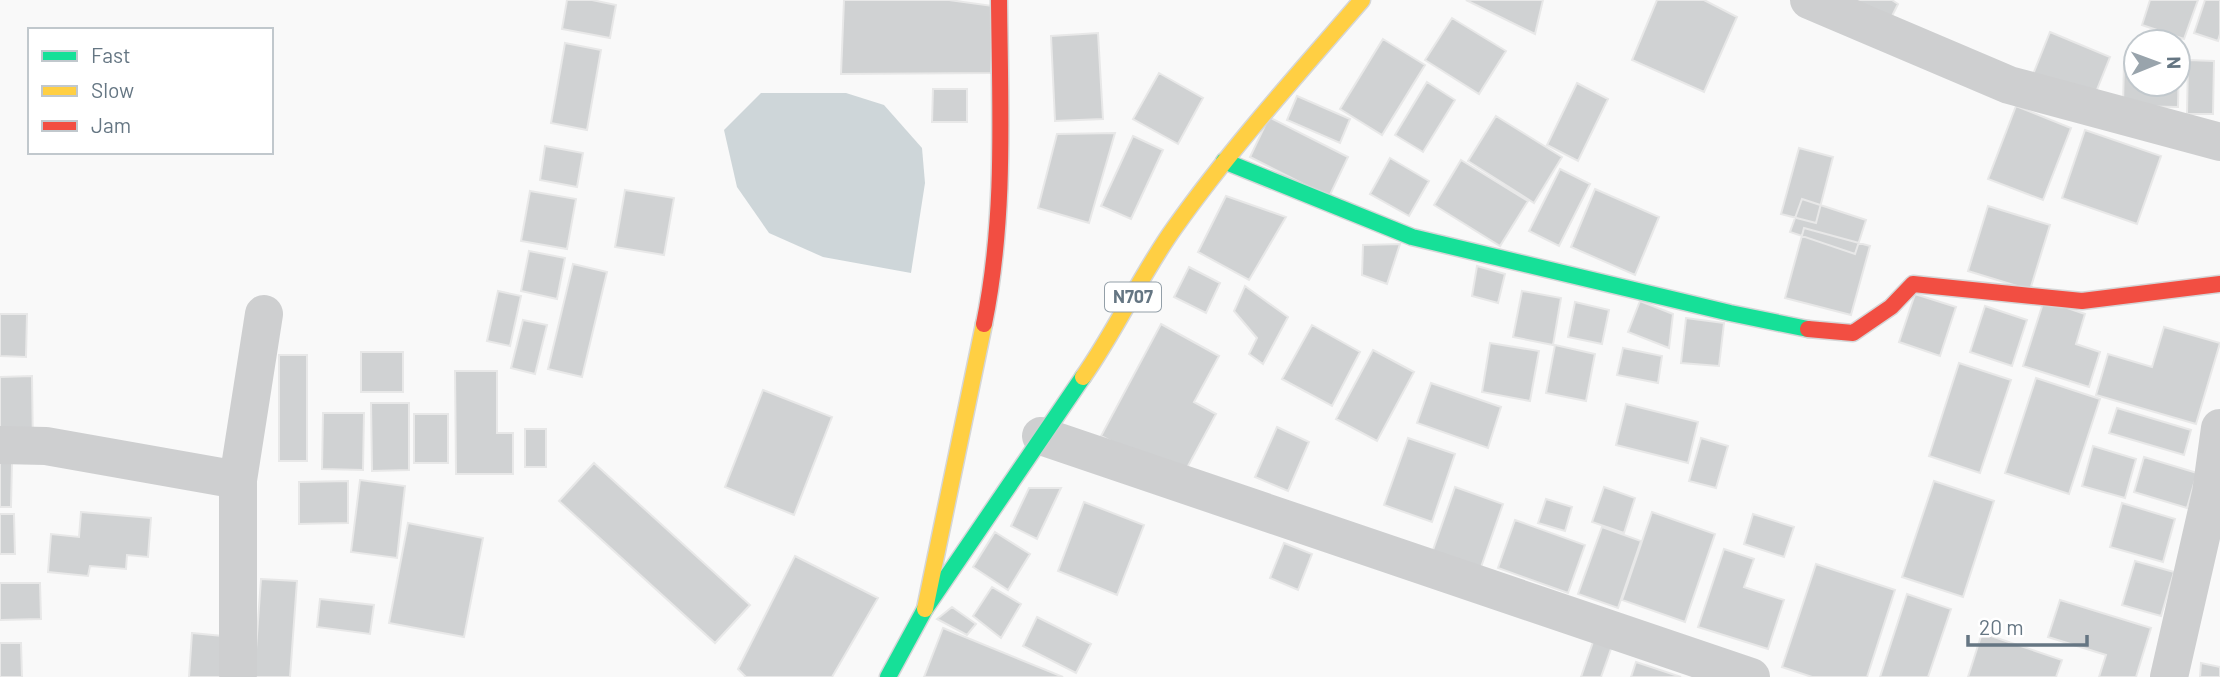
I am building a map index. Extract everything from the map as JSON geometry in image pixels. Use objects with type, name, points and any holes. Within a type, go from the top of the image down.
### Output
[{"type":"main road","points":[[925,609],[992,283],[1000,203],[999,0]]},
{"type":"main road","name":"N707","points":[[888,677],[925,609],[1041,436],[1102,351],[1173,229],[1224,161],[1362,0]]},
{"type":"main road","points":[[1224,161],[1412,237],[1730,313],[1804,328],[1853,333],[1891,307],[1913,284],[2081,301],[2220,284]]},
{"type":"street","points":[[1809,0],[2009,85],[2220,142]]},
{"type":"street","points":[[238,674],[238,480],[264,314]]},
{"type":"street","points":[[2169,677],[2211,493],[2220,428]]},
{"type":"street","points":[[1041,436],[1751,677]]},
{"type":"street","points":[[0,445],[46,446],[238,480]]},
{"type":"shaded area","points":[[761,93],[846,93],[884,105],[922,148],[925,183],[911,273],[823,257],[769,233],[737,187],[724,130]]},
{"type":"building","points":[[567,0],[592,0],[616,5],[610,38],[562,29]]},
{"type":"building","points":[[844,0],[949,0],[993,6],[991,73],[841,74]]},
{"type":"building","points":[[1466,0],[1543,0],[1535,34]]},
{"type":"building","points":[[1657,0],[1704,0],[1737,17],[1704,92],[1632,60]]},
{"type":"building","points":[[1859,0],[1892,0],[1898,4],[1885,30],[1852,12]]},
{"type":"building","points":[[2150,0],[2198,0],[2188,28],[2151,28],[2142,25]]},
{"type":"building","points":[[2205,0],[2220,0],[2218,41],[2194,33]]},
{"type":"building","points":[[1452,18],[1506,51],[1479,94],[1425,60]]},
{"type":"building","points":[[2050,32],[2110,57],[2092,102],[2032,77]]},
{"type":"building","points":[[1098,33],[1103,119],[1055,121],[1051,36]]},
{"type":"building","points":[[1383,39],[1425,65],[1382,135],[1340,109]]},
{"type":"building","points":[[565,43],[601,50],[587,130],[551,123]]},
{"type":"building","points":[[2192,60],[2214,61],[2213,114],[2187,114],[2187,98],[2192,98]]},
{"type":"building","points":[[1159,73],[1203,98],[1178,144],[1133,119]]},
{"type":"building","points":[[1427,82],[1455,100],[1423,152],[1395,135]]},
{"type":"building","points":[[1577,83],[1608,99],[1578,161],[1547,145]]},
{"type":"building","points":[[933,89],[967,89],[967,122],[932,122]]},
{"type":"building","points":[[1297,96],[1350,119],[1340,143],[1287,120]]},
{"type":"building","points":[[2123,98],[2178,98],[2178,107],[2123,106]]},
{"type":"building","points":[[2016,106],[2071,128],[2043,200],[1988,179]]},
{"type":"building","points":[[1496,116],[1562,157],[1534,203],[1468,161]]},
{"type":"building","points":[[1269,117],[1348,157],[1329,197],[1250,157]]},
{"type":"building","points":[[2085,130],[2161,156],[2137,224],[2062,198]]},
{"type":"building","points":[[1115,133],[1089,223],[1038,208],[1057,134]]},
{"type":"building","points":[[1133,136],[1163,150],[1131,219],[1101,206]]},
{"type":"building","points":[[545,146],[583,153],[577,187],[540,180]]},
{"type":"building","points":[[1799,148],[1833,157],[1816,223],[1781,214]]},
{"type":"building","points":[[1390,158],[1429,181],[1409,216],[1370,194]]},
{"type":"building","points":[[1461,160],[1528,201],[1500,246],[1434,205]]},
{"type":"building","points":[[1560,169],[1590,184],[1559,246],[1529,231]]},
{"type":"building","points":[[1595,189],[1659,217],[1635,275],[1571,247]]},
{"type":"building","points":[[625,190],[674,198],[664,255],[615,247]]},
{"type":"building","points":[[530,191],[576,199],[567,249],[521,241]]},
{"type":"building","points":[[1226,196],[1286,217],[1249,280],[1198,252]]},
{"type":"building","points":[[1802,199],[1866,220],[1855,254],[1790,232]]},
{"type":"building","points":[[1988,206],[2050,225],[2030,290],[1968,271]]},
{"type":"building","points":[[1804,228],[1870,246],[1851,315],[1785,298]]},
{"type":"building","points":[[1400,244],[1387,284],[1362,275],[1363,245]]},
{"type":"building","points":[[529,251],[565,258],[557,299],[521,291]]},
{"type":"building","points":[[573,264],[607,272],[582,377],[548,369]]},
{"type":"building","points":[[1477,266],[1505,274],[1498,303],[1472,296]]},
{"type":"building","points":[[1189,267],[1220,283],[1206,313],[1174,297]]},
{"type":"building","points":[[1245,286],[1288,317],[1263,364],[1249,354],[1257,338],[1234,311]]},
{"type":"building","points":[[498,291],[521,296],[510,346],[487,341]]},
{"type":"building","points":[[1522,291],[1561,298],[1553,345],[1513,337]]},
{"type":"building","points":[[1915,294],[1956,307],[1940,356],[1899,342]]},
{"type":"building","points":[[2044,300],[2085,314],[2076,344],[2100,352],[2089,387],[2023,366]]},
{"type":"building","points":[[1640,301],[1673,314],[1669,348],[1628,332]]},
{"type":"building","points":[[1575,302],[1609,310],[1602,344],[1568,337]]},
{"type":"building","points":[[1985,306],[2027,320],[2012,366],[1970,352]]},
{"type":"building","points":[[0,314],[27,314],[26,357],[0,356]]},
{"type":"building","points":[[1686,318],[1724,323],[1719,366],[1681,363]]},
{"type":"building","points":[[523,320],[547,325],[535,374],[511,368]]},
{"type":"building","points":[[1161,324],[1219,356],[1194,402],[1216,414],[1181,479],[1101,436]]},
{"type":"building","points":[[1312,325],[1360,352],[1332,406],[1282,379]]},
{"type":"building","points":[[2164,327],[2220,343],[2196,424],[2096,395],[2108,354],[2152,367]]},
{"type":"building","points":[[1490,343],[1539,351],[1530,401],[1482,392]]},
{"type":"building","points":[[1555,345],[1595,354],[1586,401],[1546,393]]},
{"type":"building","points":[[1623,348],[1662,356],[1658,383],[1617,375]]},
{"type":"building","points":[[1373,350],[1414,372],[1377,441],[1336,419]]},
{"type":"building","points":[[361,352],[403,352],[403,392],[361,392]]},
{"type":"building","points":[[279,355],[307,355],[307,461],[279,461]]},
{"type":"building","points":[[1959,363],[2011,380],[1980,473],[1929,456]]},
{"type":"building","points":[[455,371],[497,371],[497,433],[513,433],[513,474],[456,474]]},
{"type":"building","points":[[32,376],[33,451],[0,452],[0,377]]},
{"type":"building","points":[[2036,378],[2100,399],[2069,494],[2005,473]]},
{"type":"building","points":[[1431,383],[1501,407],[1488,448],[1417,423]]},
{"type":"building","points":[[763,390],[832,417],[794,515],[725,487]]},
{"type":"building","points":[[371,403],[409,403],[409,470],[372,471]]},
{"type":"building","points":[[1626,404],[1698,422],[1688,463],[1616,445]]},
{"type":"building","points":[[2117,408],[2191,430],[2184,455],[2109,433]]},
{"type":"building","points":[[323,413],[364,413],[363,470],[322,469]]},
{"type":"building","points":[[414,414],[448,414],[448,463],[414,463]]},
{"type":"building","points":[[1277,427],[1309,442],[1288,491],[1255,477]]},
{"type":"building","points":[[525,429],[546,429],[546,467],[525,467]]},
{"type":"building","points":[[1408,438],[1455,454],[1432,522],[1384,505]]},
{"type":"building","points":[[1701,438],[1728,446],[1716,488],[1689,481]]},
{"type":"building","points":[[2093,446],[2136,459],[2125,498],[2082,486]]},
{"type":"building","points":[[2144,457],[2197,473],[2187,508],[2134,492]]},
{"type":"building","points":[[0,462],[12,462],[11,507],[0,507]]},
{"type":"building","points":[[594,463],[750,605],[715,643],[559,501]]},
{"type":"building","points":[[360,480],[405,486],[397,558],[351,552]]},
{"type":"building","points":[[348,481],[348,523],[299,524],[299,482]]},
{"type":"building","points":[[1934,481],[1994,501],[1963,597],[1902,577]]},
{"type":"building","points":[[1455,487],[1503,504],[1480,570],[1432,553]]},
{"type":"building","points":[[1604,487],[1635,498],[1624,533],[1592,522]]},
{"type":"building","points":[[1029,488],[1061,488],[1037,539],[1011,526]]},
{"type":"building","points":[[1546,499],[1572,507],[1565,531],[1538,523]]},
{"type":"building","points":[[1084,502],[1144,525],[1117,595],[1058,571]]},
{"type":"building","points":[[2122,503],[2175,519],[2163,562],[2110,547]]},
{"type":"building","points":[[81,512],[151,518],[148,557],[127,555],[126,569],[90,566],[88,576],[48,572],[51,534],[79,537]]},
{"type":"building","points":[[1652,512],[1715,534],[1685,622],[1622,600]]},
{"type":"building","points":[[0,514],[14,514],[15,554],[0,554]]},
{"type":"building","points":[[1753,514],[1794,527],[1784,557],[1744,544]]},
{"type":"building","points":[[1515,520],[1585,545],[1568,593],[1498,568]]},
{"type":"building","points":[[408,523],[483,538],[464,637],[389,623]]},
{"type":"building","points":[[1602,527],[1641,541],[1618,608],[1578,594]]},
{"type":"building","points":[[995,532],[1030,554],[1008,590],[973,567]]},
{"type":"building","points":[[1284,543],[1312,554],[1298,590],[1270,578]]},
{"type":"building","points":[[1724,549],[1754,559],[1744,587],[1784,600],[1768,649],[1698,627]]},
{"type":"building","points":[[795,556],[878,598],[832,677],[746,677],[738,669]]},
{"type":"building","points":[[2135,561],[2174,572],[2161,616],[2122,605]]},
{"type":"building","points":[[1816,564],[1895,590],[1867,677],[1812,677],[1782,667]]},
{"type":"building","points":[[261,579],[297,581],[290,677],[254,677]]},
{"type":"building","points":[[0,583],[40,583],[41,619],[0,620]]},
{"type":"building","points":[[992,587],[1021,604],[1001,638],[973,616]]},
{"type":"building","points":[[1907,594],[1951,609],[1928,677],[1880,677]]},
{"type":"building","points":[[320,599],[374,605],[370,634],[317,627]]},
{"type":"building","points":[[2060,600],[2151,628],[2136,677],[2099,677],[2106,655],[2048,637]]},
{"type":"building","points":[[952,607],[976,624],[967,635],[937,619]]},
{"type":"building","points":[[1037,617],[1091,644],[1076,673],[1023,646]]},
{"type":"building","points":[[943,628],[1063,677],[924,677]]},
{"type":"building","points":[[192,633],[233,637],[229,677],[189,677]]},
{"type":"building","points":[[1982,633],[2062,660],[2056,677],[1968,677]]},
{"type":"building","points":[[1594,639],[1612,646],[1601,677],[1581,677]]},
{"type":"building","points":[[0,643],[21,643],[22,677],[0,677]]},
{"type":"building","points":[[1636,662],[1681,677],[1631,677]]},
{"type":"building","points":[[2201,663],[2220,667],[2220,677],[2200,677]]},
{"type":"traffic: fast","points":[[1224,161],[1412,237],[1808,329]]},
{"type":"traffic: fast","points":[[888,677],[925,609],[1083,377]]},
{"type":"traffic: slow","points":[[1083,377],[1163,245],[1197,197],[1266,111],[1362,0]]},
{"type":"traffic: slow","points":[[925,609],[984,324]]},
{"type":"traffic: jam","points":[[984,324],[999,203],[999,0]]},
{"type":"traffic: jam","points":[[1808,329],[1853,333],[1891,307],[1913,284],[2082,301],[2220,284]]}]
